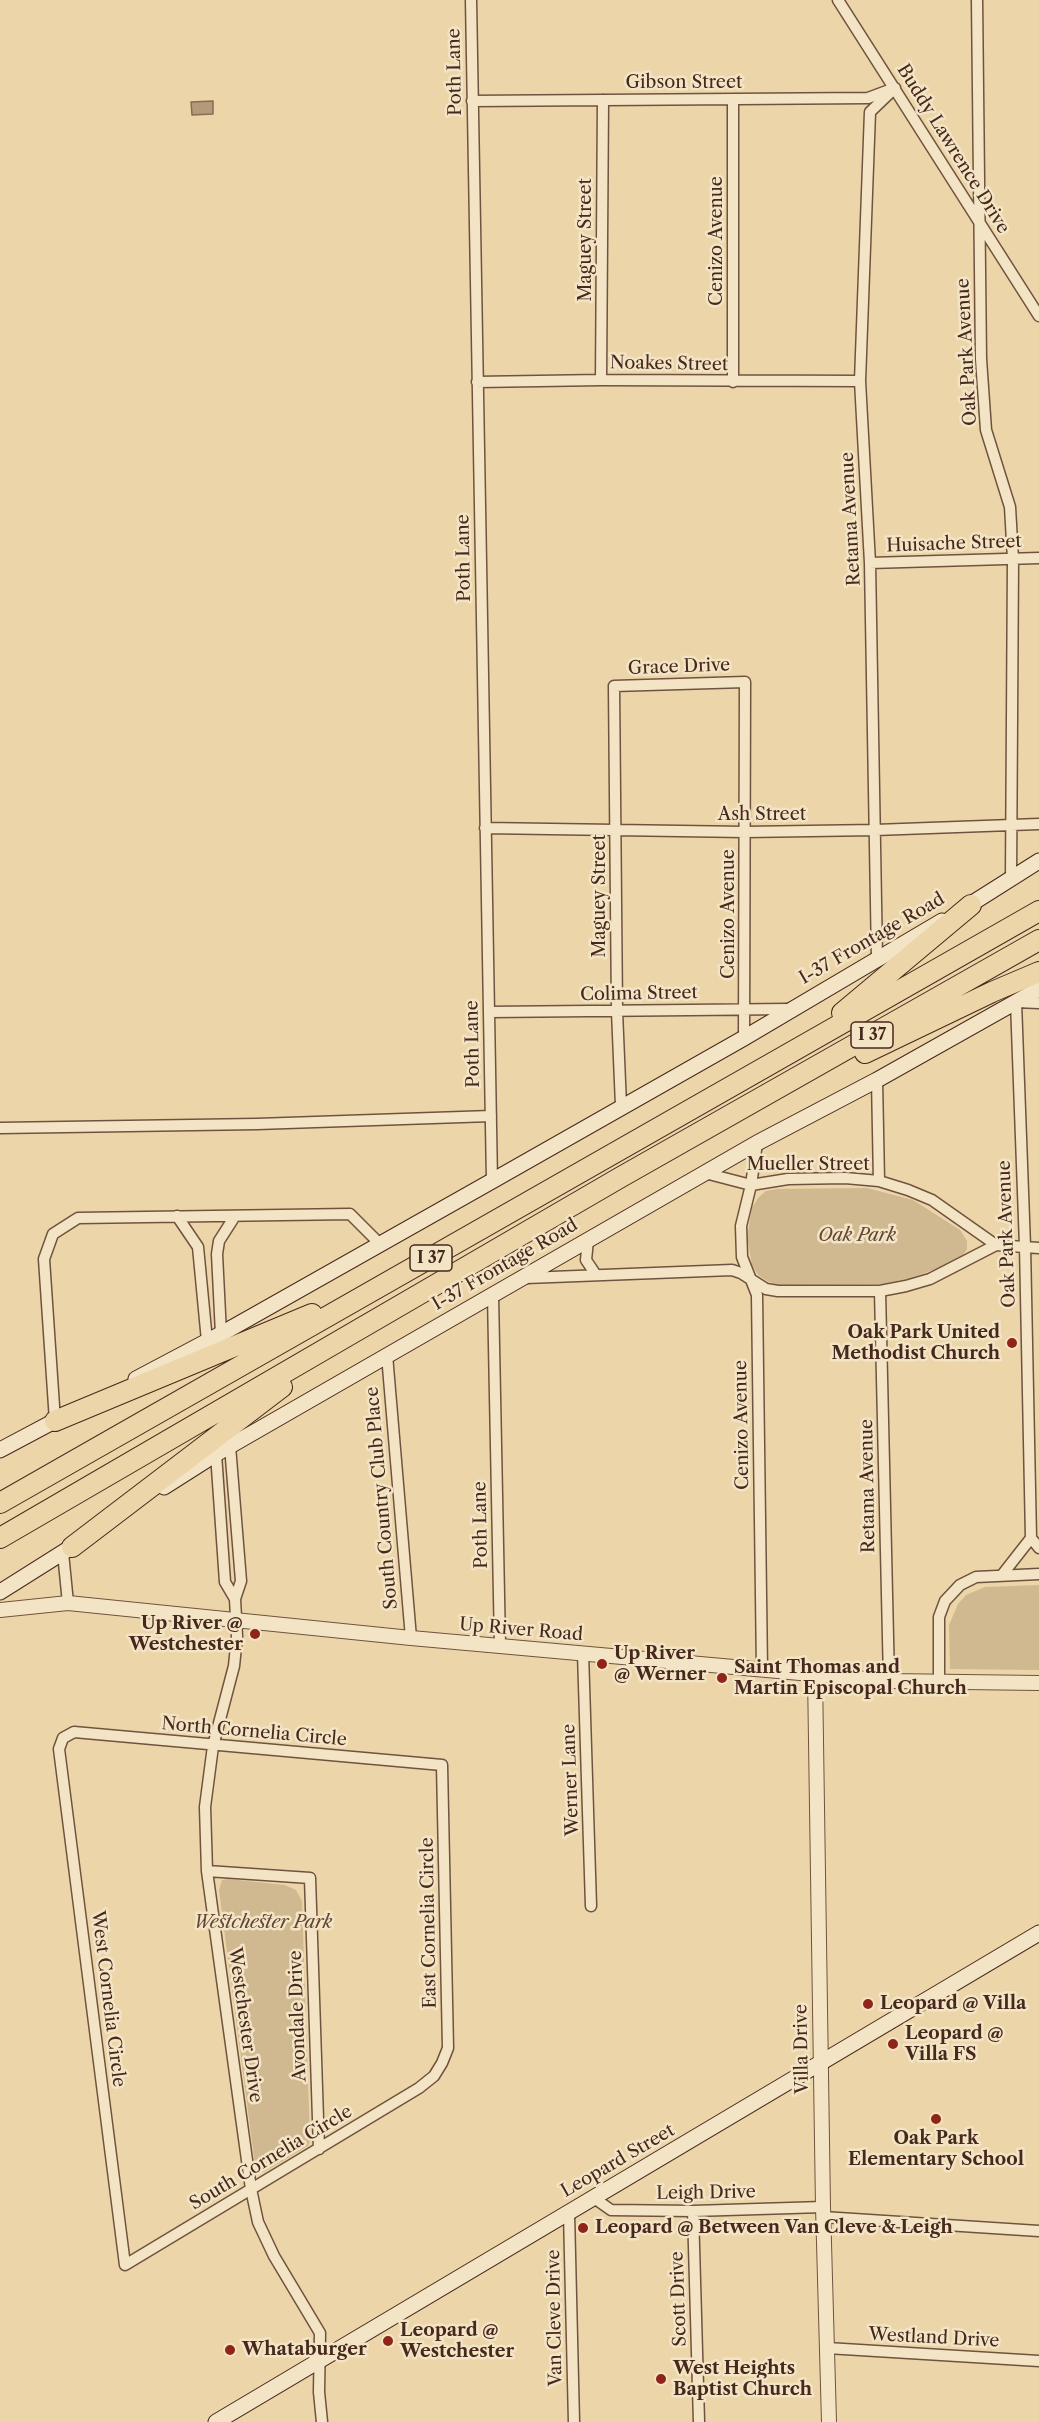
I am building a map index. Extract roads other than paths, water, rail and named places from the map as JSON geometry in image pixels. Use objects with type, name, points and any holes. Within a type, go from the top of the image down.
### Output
[{"type":"highway","points":[[798,1049],[970,905]]},
{"type":"highway","name":"I 37","points":[[0,1503],[1039,911]]},
{"type":"highway","name":"I 37","points":[[0,1538],[705,1129],[1039,940]]},
{"type":"highway","points":[[705,1129],[745,1116],[886,1042],[1039,972]]},
{"type":"highway","points":[[55,1421],[314,1313],[360,1298]]},
{"type":"highway","points":[[68,1550],[345,1339]]},
{"type":"main road","name":"I-37 Frontage Road","points":[[0,1450],[221,1334],[492,1181],[744,1038],[789,1009],[970,905],[1039,861]]},
{"type":"main road","name":"I-37 Frontage Road","points":[[0,1592],[216,1454],[757,1143],[877,1080],[1039,989]]},
{"type":"main road","name":"Leopard Street","points":[[216,2422],[1039,1933]]},
{"type":"street","name":"Poth Lane","points":[[471,0],[492,1181]]},
{"type":"street","name":"Buddy Lawrence Drive","points":[[838,0],[1039,316]]},
{"type":"street","name":"Oak Park Avenue","points":[[977,0],[981,359],[986,430],[1010,507],[1013,559],[1011,878]]},
{"type":"street","name":"Gibson Street","points":[[472,101],[868,98],[895,88]]},
{"type":"street","name":"Retama Avenue","points":[[877,959],[870,563],[860,381],[870,112],[895,88]]},
{"type":"street","name":"Maguey Street","points":[[602,380],[603,100]]},
{"type":"street","name":"Cenizo Avenue","points":[[733,382],[734,100]]},
{"type":"street","name":"Noakes Street","points":[[477,382],[860,381]]},
{"type":"street","name":"Huisache Street","points":[[870,563],[1039,558]]},
{"type":"street","name":"Cenizo Avenue","points":[[744,1038],[746,1009],[745,682]]},
{"type":"street","name":"Grace Drive","points":[[614,686],[745,682]]},
{"type":"street","name":"Maguey Street","points":[[614,686],[617,1011],[621,1106]]},
{"type":"street","name":"Ash Street","points":[[485,828],[745,832],[1039,824]]},
{"type":"street","name":"Oak Park Avenue","points":[[1016,1002],[1025,1246],[1031,1538]]},
{"type":"street","points":[[1016,1002],[1039,1003]]},
{"type":"street","name":"Colima Street","points":[[489,1012],[789,1009]]},
{"type":"street","points":[[877,1080],[879,1181]]},
{"type":"street","points":[[0,1128],[257,1124],[491,1116]]},
{"type":"street","name":"Cenizo Avenue","points":[[757,1143],[751,1185],[741,1226],[742,1257],[757,1295],[762,1670]]},
{"type":"street","name":"Mueller Street","points":[[705,1173],[751,1185],[788,1179],[845,1178],[879,1181],[932,1200],[996,1245]]},
{"type":"street","points":[[55,1421],[44,1259],[53,1234],[78,1218],[350,1214],[380,1244]]},
{"type":"street","points":[[177,1216],[195,1240],[201,1268],[207,1341]]},
{"type":"street","points":[[221,1334],[216,1267],[219,1241],[235,1216]]},
{"type":"street","points":[[588,1240],[586,1260],[596,1275]]},
{"type":"street","points":[[524,1278],[732,1270],[766,1289],[778,1291],[880,1291],[930,1279],[996,1245],[1039,1248]]},
{"type":"street","points":[[201,1268],[216,1267]]},
{"type":"street","name":"Retama Avenue","points":[[880,1291],[889,1681]]},
{"type":"street","name":"Poth Lane","points":[[492,1295],[500,1646]]},
{"type":"street","name":"South Country Club Place","points":[[387,1355],[411,1638]]},
{"type":"street","points":[[230,1446],[241,1581],[235,1599]]},
{"type":"street","points":[[216,1454],[225,1582],[235,1599]]},
{"type":"street","points":[[1002,1575],[1031,1538],[1039,1548]]},
{"type":"street","points":[[68,1550],[68,1603]]},
{"type":"street","points":[[939,1682],[939,1617],[945,1600],[960,1586],[976,1577],[1039,1574]]},
{"type":"street","name":"Westchester Drive","points":[[235,1599],[237,1620],[234,1666],[213,1746],[205,1807],[207,1871],[251,2189],[258,2222],[274,2256],[320,2333],[319,2392],[322,2422]]},
{"type":"street","name":"Up River Road","points":[[0,1610],[68,1603],[411,1638],[889,1681],[1039,1683]]},
{"type":"street","name":"Werner Lane","points":[[583,1653],[591,1906]]},
{"type":"street","name":"Villa Drive","points":[[815,1674],[820,2064],[829,2422]]},
{"type":"street","name":"North Cornelia Circle","points":[[63,1738],[74,1732],[442,1765]]},
{"type":"street","name":"West Cornelia Circle","points":[[63,1738],[59,1749],[125,2265]]},
{"type":"street","name":"East Cornelia Circle","points":[[434,2076],[448,2048],[442,1765]]},
{"type":"street","name":"Avondale Drive","points":[[207,1871],[310,1878],[319,2149]]},
{"type":"street","name":"South Cornelia Circle","points":[[125,2265],[419,2088],[434,2076]]},
{"type":"street","name":"Leigh Drive","points":[[594,2198],[611,2210],[823,2212],[1039,2231]]},
{"type":"street","name":"Scott Drive","points":[[693,2211],[699,2422]]},
{"type":"street","name":"Van Cleve Drive","points":[[569,2212],[574,2422]]},
{"type":"street","name":"Westland Drive","points":[[827,2348],[1039,2361]]},
{"type":"place","name":"Oak Park United Methodist Church","points":[[1012,1343]]},
{"type":"place","name":"Up River @ Westchester","points":[[255,1634]]},
{"type":"place","name":"Up River @ Werner","points":[[602,1664]]},
{"type":"place","name":"Saint Thomas and Martin Episcopal Church","points":[[722,1678]]},
{"type":"place","name":"Leopard @ Villa","points":[[868,2004]]},
{"type":"place","name":"Leopard @ Villa FS","points":[[893,2044]]},
{"type":"place","name":"Oak Park Elementary School","points":[[936,2119]]},
{"type":"place","name":"Leopard @ Between Van Cleve & Leigh","points":[[583,2228]]},
{"type":"place","name":"Leopard @ Westchester","points":[[388,2341]]},
{"type":"place","name":"Whataburger","points":[[230,2350]]},
{"type":"place","name":"West Heights Baptist Church","points":[[661,2379]]},
{"type":"park label","name":"Oak Park","points":[[857,1236]]},
{"type":"park label","name":"Westchester Park","points":[[263,1923]]}]
